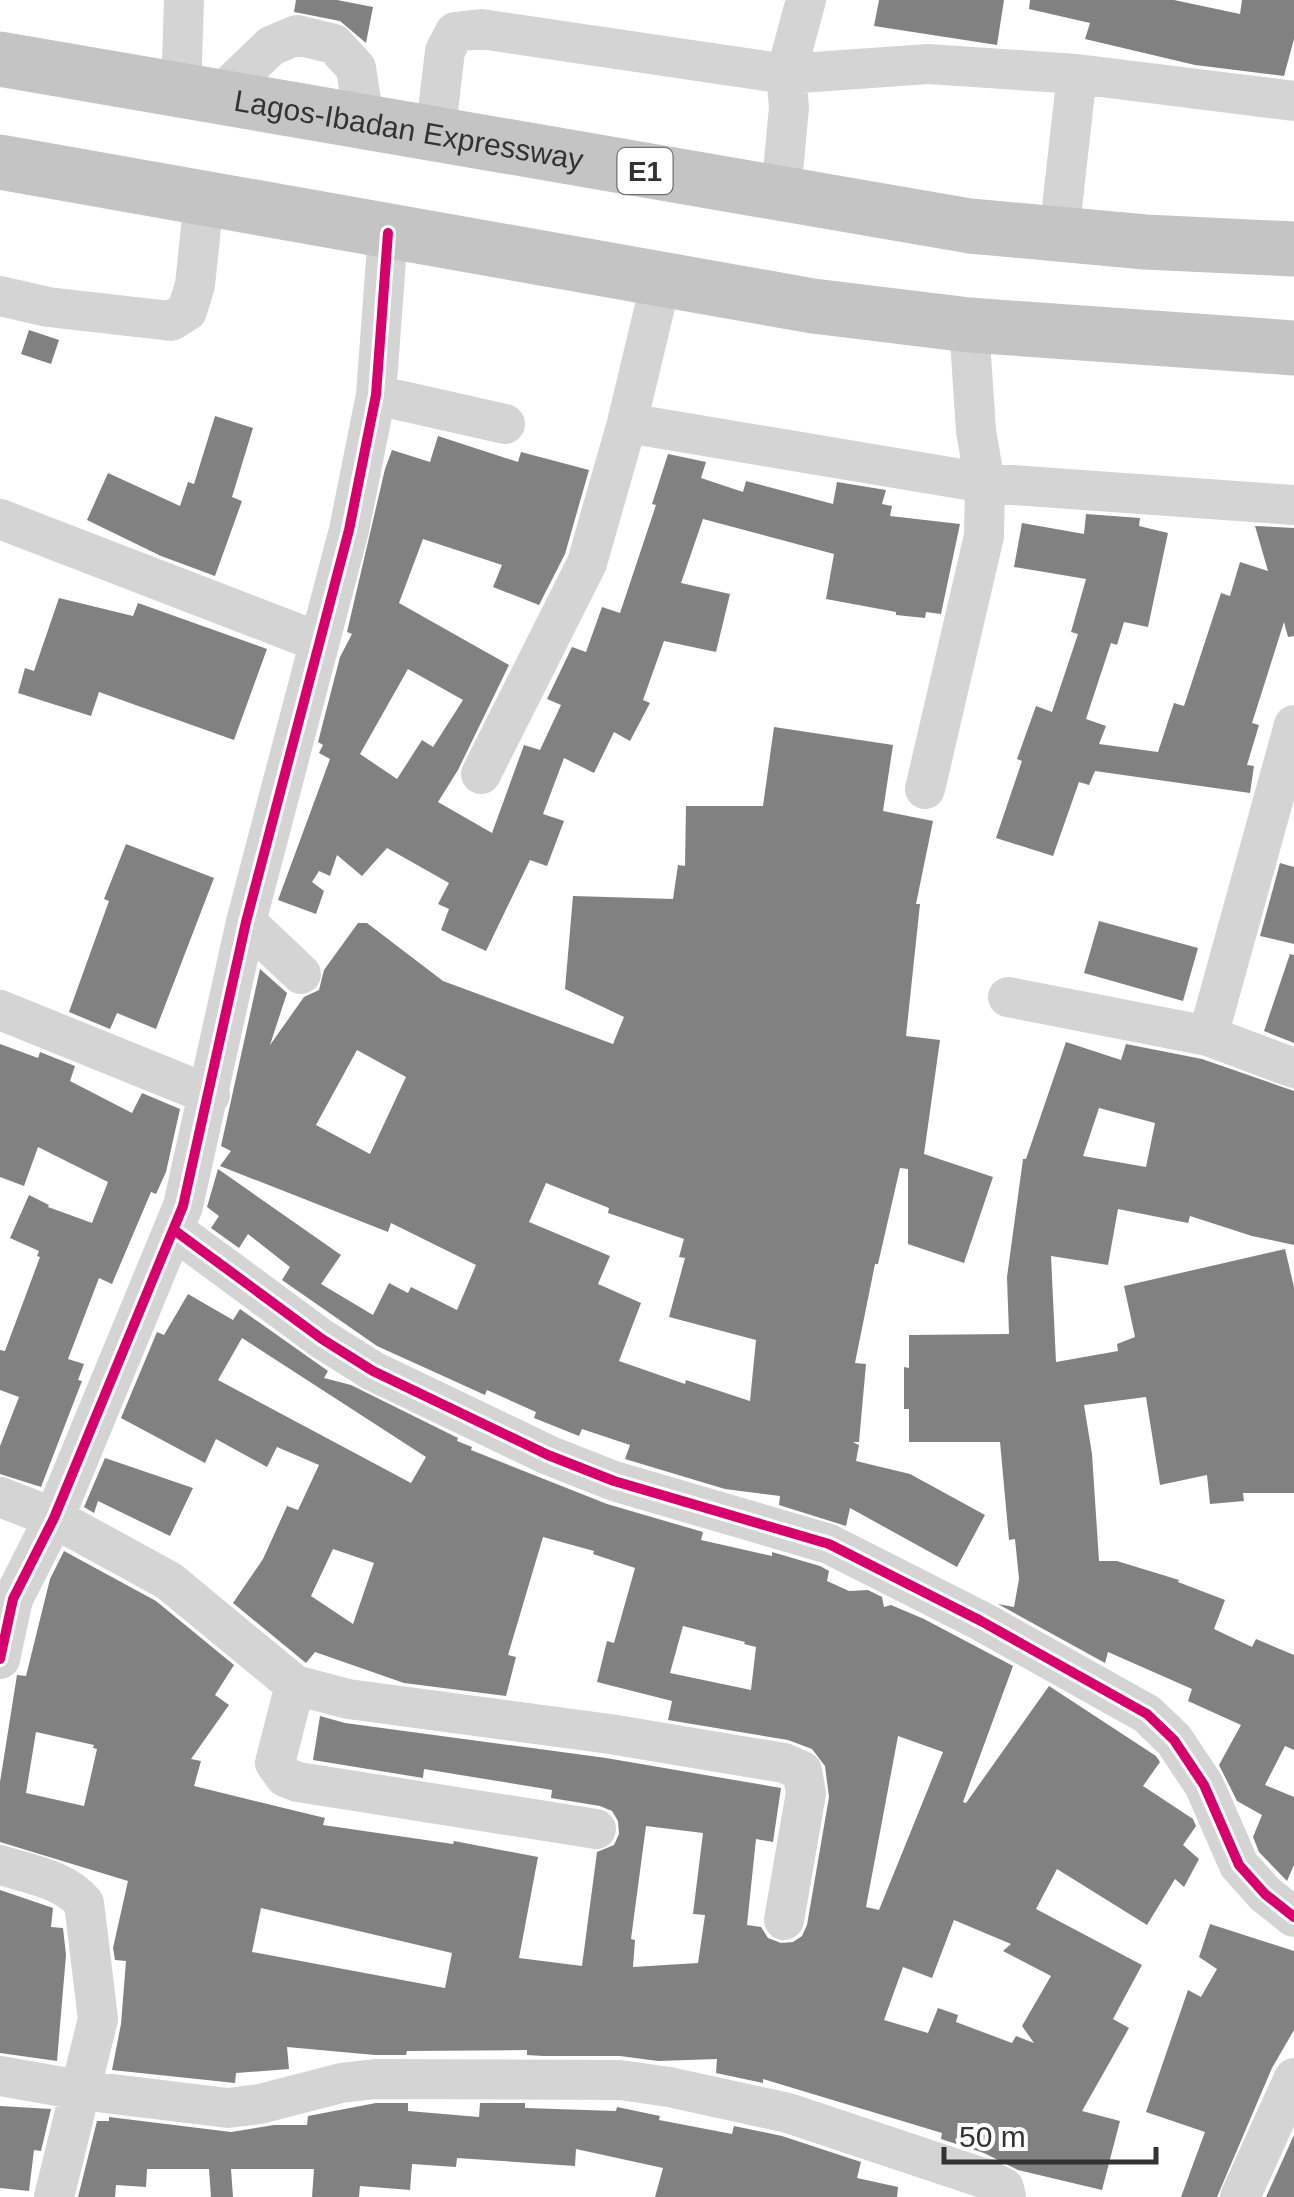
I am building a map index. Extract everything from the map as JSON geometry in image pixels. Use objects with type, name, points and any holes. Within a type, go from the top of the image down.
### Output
[{"type":"highway","name":"Lagos-Ibadan Expressway","points":[[0,59],[970,226],[1145,242],[1294,249]]},
{"type":"highway","points":[[0,162],[813,306],[969,325],[1294,348]]},
{"type":"street","points":[[184,0],[200,94],[271,46],[297,35],[334,44],[356,68],[364,120]]},
{"type":"street","points":[[782,194],[790,107],[786,74],[806,0]]},
{"type":"street","points":[[436,136],[444,51],[456,32],[481,29],[786,74],[928,64],[1078,74],[1294,101]]},
{"type":"street","points":[[1059,234],[1078,74]]},
{"type":"street","points":[[0,296],[48,307],[171,321],[188,311],[195,284],[204,198]]},
{"type":"street","points":[[0,1658],[12,1599],[54,1518],[174,1230],[210,1095],[246,922],[348,530],[376,395],[388,233]]},
{"type":"street","points":[[482,774],[587,563],[627,424],[661,281]]},
{"type":"street","points":[[924,788],[984,536],[985,483],[976,431],[969,325]]},
{"type":"street","points":[[376,395],[505,424]]},
{"type":"street","points":[[627,424],[985,483],[1294,505]]},
{"type":"street","points":[[0,520],[319,642]]},
{"type":"street","points":[[1208,1036],[1294,724]]},
{"type":"street","points":[[246,922],[301,974]]},
{"type":"street","points":[[1008,998],[1208,1036],[1294,1068]]},
{"type":"street","points":[[0,1010],[210,1095]]},
{"type":"street","points":[[174,1230],[322,1340],[372,1371],[548,1455],[614,1481],[829,1544],[982,1621],[1146,1714],[1174,1740],[1204,1785],[1238,1865],[1294,1917]]},
{"type":"street","points":[[0,1497],[54,1518],[169,1581],[295,1685],[348,1699],[610,1734],[784,1763],[802,1771],[806,1793],[784,1920]]},
{"type":"street","points":[[295,1685],[275,1763],[285,1776],[298,1782],[596,1829]]},
{"type":"street","points":[[0,1865],[56,1883],[75,1892],[84,1903],[98,2019],[54,2197]]},
{"type":"street","points":[[0,2076],[228,2108],[375,2079],[620,2080],[788,2113],[986,2179],[1004,2188],[1006,2197]]},
{"type":"street","points":[[1240,2197],[1294,2078]]},
{"type":"building","points":[[296,0],[337,0],[373,7],[366,43],[340,21],[294,12]]},
{"type":"building","points":[[879,0],[1004,0],[997,45],[874,26]]},
{"type":"building","points":[[1030,0],[1174,0],[1240,14],[1242,0],[1294,0],[1294,39],[1284,76],[1195,65],[1085,39],[1090,23],[1029,9]]},
{"type":"building","points":[[29,330],[59,340],[51,364],[21,354]]},
{"type":"building","points":[[215,416],[253,428],[232,497],[242,501],[215,576],[161,556],[87,520],[108,473],[180,506],[188,482],[194,484]]},
{"type":"building","points":[[438,436],[518,462],[521,452],[589,470],[565,554],[539,605],[493,587],[502,565],[423,539],[399,603],[509,665],[458,770],[438,802],[492,833],[524,745],[540,750],[561,705],[547,699],[572,647],[586,652],[602,607],[620,613],[656,505],[652,504],[668,454],[706,462],[701,478],[743,492],[746,481],[833,504],[837,482],[886,490],[882,504],[892,506],[890,516],[960,524],[941,614],[926,612],[925,618],[826,599],[834,554],[703,519],[681,583],[730,594],[716,652],[664,641],[643,700],[650,703],[630,741],[614,732],[594,773],[564,758],[543,814],[564,821],[547,866],[530,860],[486,951],[441,930],[449,909],[438,904],[449,883],[387,848],[362,876],[337,855],[330,876],[319,871],[312,882],[324,891],[316,914],[278,900],[330,759],[319,753],[323,745],[318,742],[340,657],[352,634],[347,632],[385,469],[392,450],[430,462]],"holes":[[[408,669],[463,700],[433,747],[422,740],[397,779],[360,754]]]},
{"type":"building","points":[[1086,514],[1140,518],[1139,526],[1168,533],[1148,627],[1124,622],[1117,645],[1111,643],[1086,719],[1106,726],[1099,744],[1158,752],[1174,703],[1184,706],[1221,593],[1230,596],[1240,562],[1268,571],[1255,526],[1294,528],[1294,636],[1288,637],[1284,622],[1252,723],[1259,725],[1247,765],[1254,766],[1250,793],[1095,771],[1089,785],[1079,782],[1053,856],[996,838],[1036,706],[1052,712],[1078,634],[1071,632],[1086,579],[1014,567],[1022,523],[1084,534]]},
{"type":"building","points":[[59,598],[133,616],[138,603],[267,649],[234,740],[99,692],[91,716],[18,693],[25,668],[34,671]]},
{"type":"building","points":[[774,727],[893,745],[883,811],[933,821],[916,904],[920,904],[906,1036],[940,1040],[924,1154],[993,1177],[964,1263],[908,1244],[908,1169],[900,1168],[855,1363],[866,1364],[859,1442],[853,1442],[859,1445],[856,1461],[910,1474],[985,1515],[957,1567],[850,1508],[846,1526],[779,1505],[780,1496],[725,1489],[625,1459],[630,1445],[582,1429],[579,1436],[534,1418],[536,1412],[487,1390],[485,1395],[377,1346],[282,1280],[290,1267],[248,1234],[239,1248],[211,1228],[219,1216],[207,1207],[218,1169],[341,1255],[321,1284],[373,1315],[389,1283],[408,1293],[411,1287],[457,1310],[476,1265],[391,1223],[388,1232],[220,1166],[231,1151],[221,1146],[260,969],[287,993],[270,1045],[304,997],[319,990],[324,970],[358,923],[367,923],[443,981],[613,1044],[624,1017],[565,989],[573,896],[673,899],[678,865],[685,866],[686,806],[763,806]],"holes":[[[357,1050],[406,1077],[370,1154],[316,1125]],[[546,1183],[609,1208],[608,1213],[684,1239],[679,1257],[685,1258],[669,1317],[756,1340],[750,1401],[619,1361],[641,1303],[598,1284],[610,1256],[529,1222]]]},
{"type":"building","points":[[126,844],[214,878],[156,1029],[117,1013],[110,1029],[69,1012],[109,901],[104,899]]},
{"type":"building","points":[[1280,863],[1294,867],[1294,944],[1260,936]]},
{"type":"building","points":[[1099,921],[1198,948],[1183,1001],[1084,973]]},
{"type":"building","points":[[1290,954],[1294,955],[1294,1043],[1264,1031]]},
{"type":"building","points":[[1066,1042],[1121,1060],[1126,1044],[1202,1059],[1294,1091],[1294,1245],[1190,1216],[1188,1223],[1118,1209],[1108,1265],[1051,1256],[1056,1362],[1118,1351],[1117,1344],[1135,1337],[1124,1286],[1285,1249],[1294,1287],[1294,1493],[1243,1493],[1244,1501],[1210,1504],[1207,1475],[1160,1485],[1146,1397],[1084,1405],[1092,1454],[1099,1561],[1117,1561],[1179,1580],[1225,1600],[1214,1629],[1252,1647],[1256,1639],[1294,1655],[1294,1750],[1285,1746],[1265,1785],[1294,1797],[1294,1865],[1287,1881],[1259,1852],[1253,1837],[1262,1815],[1237,1801],[1219,1765],[1241,1725],[1188,1701],[1192,1689],[1108,1652],[1105,1663],[998,1604],[1014,1607],[1019,1579],[1015,1539],[1009,1540],[1000,1442],[909,1442],[904,1367],[909,1368],[909,1335],[1009,1334],[1007,1277],[1026,1159]],"holes":[[[1099,1108],[1155,1123],[1146,1167],[1083,1156]]]},
{"type":"building","points":[[0,1044],[38,1058],[40,1052],[75,1066],[70,1081],[132,1113],[142,1093],[180,1109],[166,1172],[156,1194],[151,1192],[112,1284],[99,1278],[68,1359],[84,1364],[78,1380],[82,1381],[41,1487],[0,1474],[0,1446],[19,1397],[0,1390],[0,1350],[5,1351],[40,1257],[39,1251],[10,1238],[29,1195],[48,1207],[92,1223],[108,1182],[38,1147],[24,1186],[0,1177]]},
{"type":"building","points":[[188,1294],[233,1320],[240,1309],[328,1371],[324,1378],[351,1385],[458,1438],[471,1450],[607,1504],[703,1532],[701,1540],[772,1556],[772,1552],[820,1566],[829,1571],[827,1581],[849,1591],[868,1590],[882,1597],[884,1607],[891,1605],[924,1619],[1013,1666],[963,1802],[966,1803],[1049,1686],[1156,1756],[1160,1762],[1143,1786],[1193,1819],[1196,1826],[1183,1845],[1199,1859],[1184,1887],[1175,1879],[1147,1925],[1057,1869],[1036,1909],[1142,1965],[1113,2019],[1129,2028],[1082,2111],[1120,2121],[1102,2190],[1018,2170],[984,2153],[941,2139],[942,2133],[763,2079],[763,2083],[716,2073],[717,2059],[658,2061],[620,2056],[543,2056],[527,2055],[527,2050],[375,2055],[287,2047],[289,2069],[236,2073],[235,2083],[112,2070],[121,2024],[126,1961],[115,1960],[113,1948],[128,1881],[0,1842],[0,1782],[17,1675],[26,1676],[50,1579],[64,1551],[156,1601],[234,1665],[215,1695],[229,1705],[191,1759],[201,1761],[194,1786],[325,1818],[323,1825],[453,1844],[454,1841],[538,1857],[519,1958],[582,1966],[597,1852],[614,1845],[619,1834],[612,1811],[551,1798],[552,1790],[424,1769],[423,1778],[313,1760],[320,1716],[345,1723],[606,1758],[781,1788],[773,1842],[756,1839],[747,1925],[761,1927],[768,1938],[781,1943],[802,1936],[807,1925],[829,1797],[825,1766],[812,1749],[788,1740],[668,1720],[672,1701],[597,1682],[607,1641],[614,1643],[635,1568],[593,1554],[594,1551],[543,1537],[508,1655],[516,1657],[506,1696],[404,1683],[315,1652],[306,1663],[233,1603],[263,1559],[287,1506],[298,1510],[319,1465],[277,1447],[267,1467],[216,1439],[205,1463],[121,1418],[157,1332],[164,1335]],"holes":[[[242,1338],[426,1457],[411,1483],[218,1380]],[[333,1549],[374,1563],[353,1624],[311,1596]],[[683,1626],[756,1647],[751,1690],[670,1673]],[[36,1732],[94,1745],[97,1749],[84,1806],[26,1793]],[[898,1736],[943,1752],[879,1910],[866,1907]],[[646,1826],[703,1833],[693,1914],[705,1915],[698,1963],[633,1967],[635,1940],[631,1939]],[[261,1908],[452,1953],[445,1988],[252,1952]],[[954,1920],[1011,1944],[1003,1951],[1051,1976],[1022,2026],[1034,2043],[1016,2036],[1012,2043],[956,2022],[958,2015],[938,2008],[928,2033],[884,2020],[903,1967],[932,1978]]]},
{"type":"building","points":[[105,1458],[193,1488],[170,1536],[98,1501],[94,1513],[84,1507]]},
{"type":"building","points":[[0,1890],[53,1908],[51,1927],[63,1928],[66,1955],[57,2061],[0,2053]]},
{"type":"building","points":[[1210,1924],[1294,1951],[1294,2030],[1272,2068],[1217,2197],[1181,2197],[1205,2132],[1146,2112],[1188,1990],[1201,1997],[1217,1969],[1199,1957]]},
{"type":"building","points":[[376,2103],[408,2103],[408,2111],[479,2117],[480,2103],[616,2111],[617,2107],[660,2116],[659,2120],[732,2134],[734,2126],[782,2136],[861,2162],[857,2178],[898,2187],[897,2197],[655,2197],[663,2168],[576,2149],[575,2166],[457,2158],[456,2167],[412,2164],[410,2190],[360,2186],[359,2197],[312,2197],[314,2169],[231,2169],[233,2197],[211,2197],[209,2169],[147,2169],[146,2187],[116,2185],[115,2197],[78,2197],[97,2121],[109,2121],[109,2117],[231,2132],[274,2125],[307,2125],[308,2116]]},
{"type":"building","points":[[0,2106],[51,2109],[41,2151],[34,2150],[29,2191],[0,2188]]},
{"type":"building","points":[[1294,2135],[1294,2197],[1266,2197]]},
{"type":"cycle path","points":[[0,1659],[13,1599],[54,1518],[183,1206],[246,922],[349,530],[376,395],[388,233]]},
{"type":"cycle path","points":[[174,1230],[322,1339],[373,1371],[548,1455],[614,1481],[829,1544],[981,1621],[1147,1714],[1174,1740],[1204,1785],[1239,1865],[1265,1894],[1294,1917]]}]
